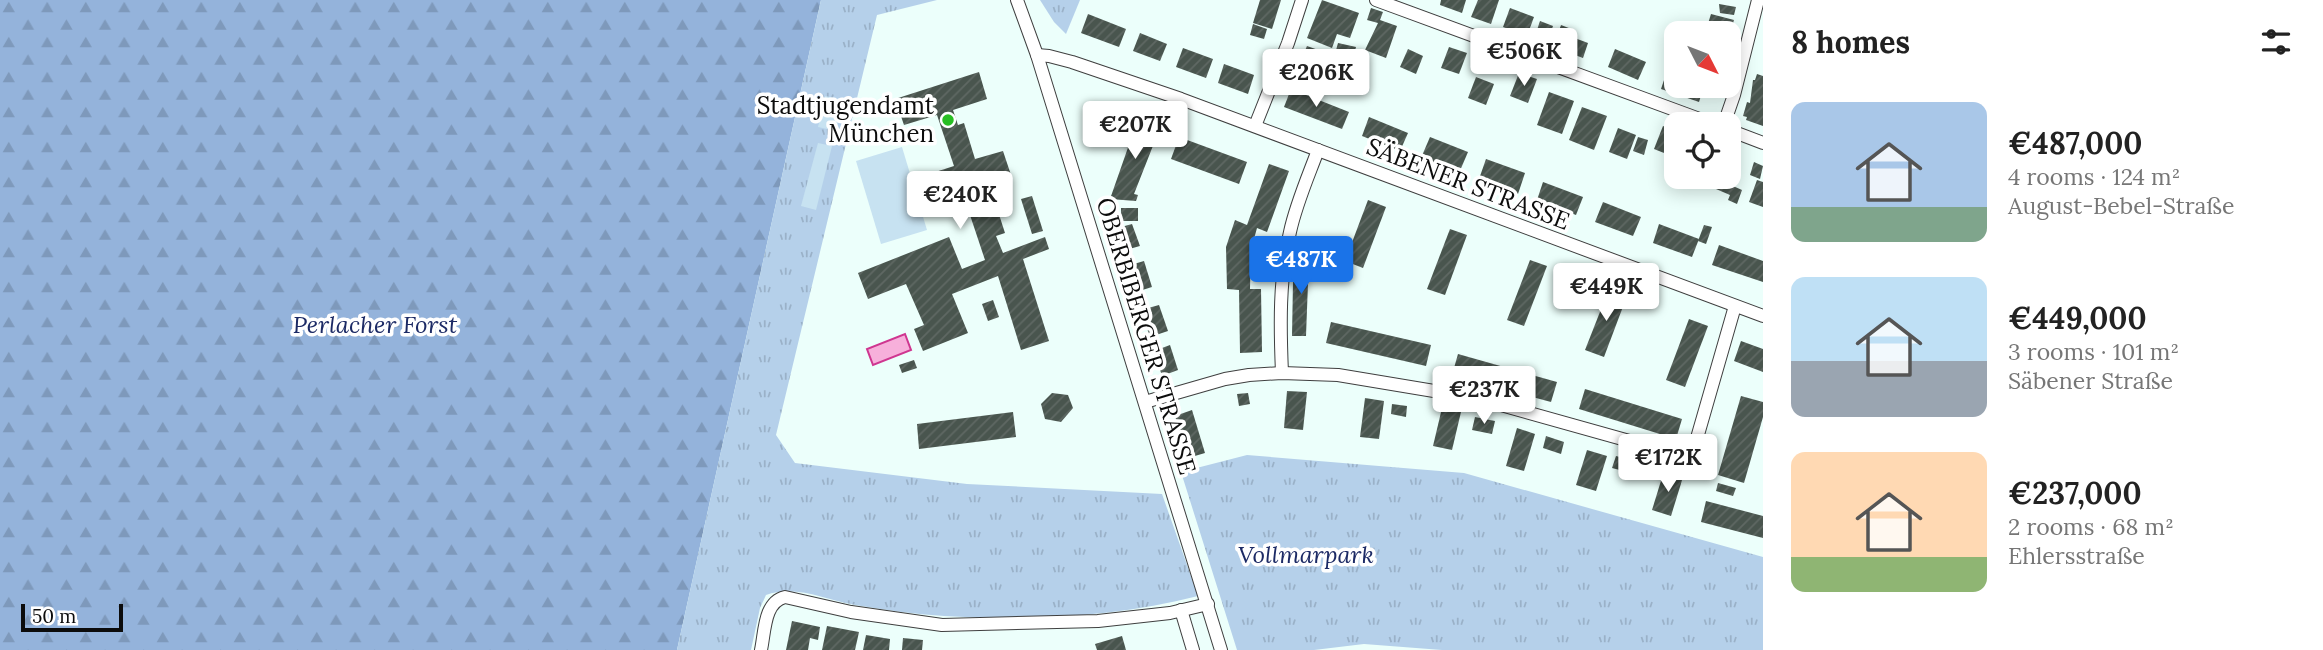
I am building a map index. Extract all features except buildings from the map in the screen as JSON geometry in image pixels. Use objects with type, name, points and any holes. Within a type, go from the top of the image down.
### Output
[{"type":"street","name":"OBERBIBERGER STRASSE","points":[[1017,0],[1037,55],[1221,650]]},
{"type":"street","points":[[1255,126],[1302,0]]},
{"type":"street","points":[[1376,0],[1680,112]]},
{"type":"street","points":[[1728,112],[1758,0]]},
{"type":"street","name":"SÄBENER STRASSE","points":[[1037,55],[1072,62],[1255,126],[1763,316]]},
{"type":"street","points":[[1741,135],[1763,143]]},
{"type":"street","points":[[1282,373],[1280,313],[1286,249],[1318,150]]},
{"type":"street","points":[[1145,402],[1225,379],[1282,373],[1338,375],[1476,398],[1684,456],[1695,445],[1735,306]]},
{"type":"street","points":[[761,650],[770,606],[776,599],[785,597],[851,612],[942,625],[1098,621],[1170,613],[1208,604]]},
{"type":"street","points":[[1181,610],[1192,650]]},
{"type":"green space","name":"Perlacher Forst","points":[[0,0],[821,0],[677,650],[0,650]]},
{"type":"green space","points":[[821,0],[937,0],[877,15],[776,435],[795,463],[967,484],[1162,494],[1198,596],[1104,613],[1008,618],[911,613],[855,605],[799,592],[777,592],[766,595],[760,608],[751,650],[677,650]]},
{"type":"green space","points":[[1040,0],[1080,0],[1066,34],[1054,22]]},
{"type":"green space","name":"Vollmarpark","points":[[1247,455],[1464,473],[1763,557],[1763,650],[1442,650],[1364,644],[1314,650],[1237,650],[1181,472]]},
{"type":"shaded area","points":[[825,96],[844,100],[836,131],[818,127]]},
{"type":"shaded area","points":[[818,143],[832,146],[816,210],[801,206]]},
{"type":"shaded area","points":[[902,147],[927,230],[881,244],[856,161]]},
{"type":"shaded area","points":[[905,334],[911,350],[873,365],[867,349]]},
{"type":"place","name":"Stadtjugendamt München","points":[[948,120]]}]
